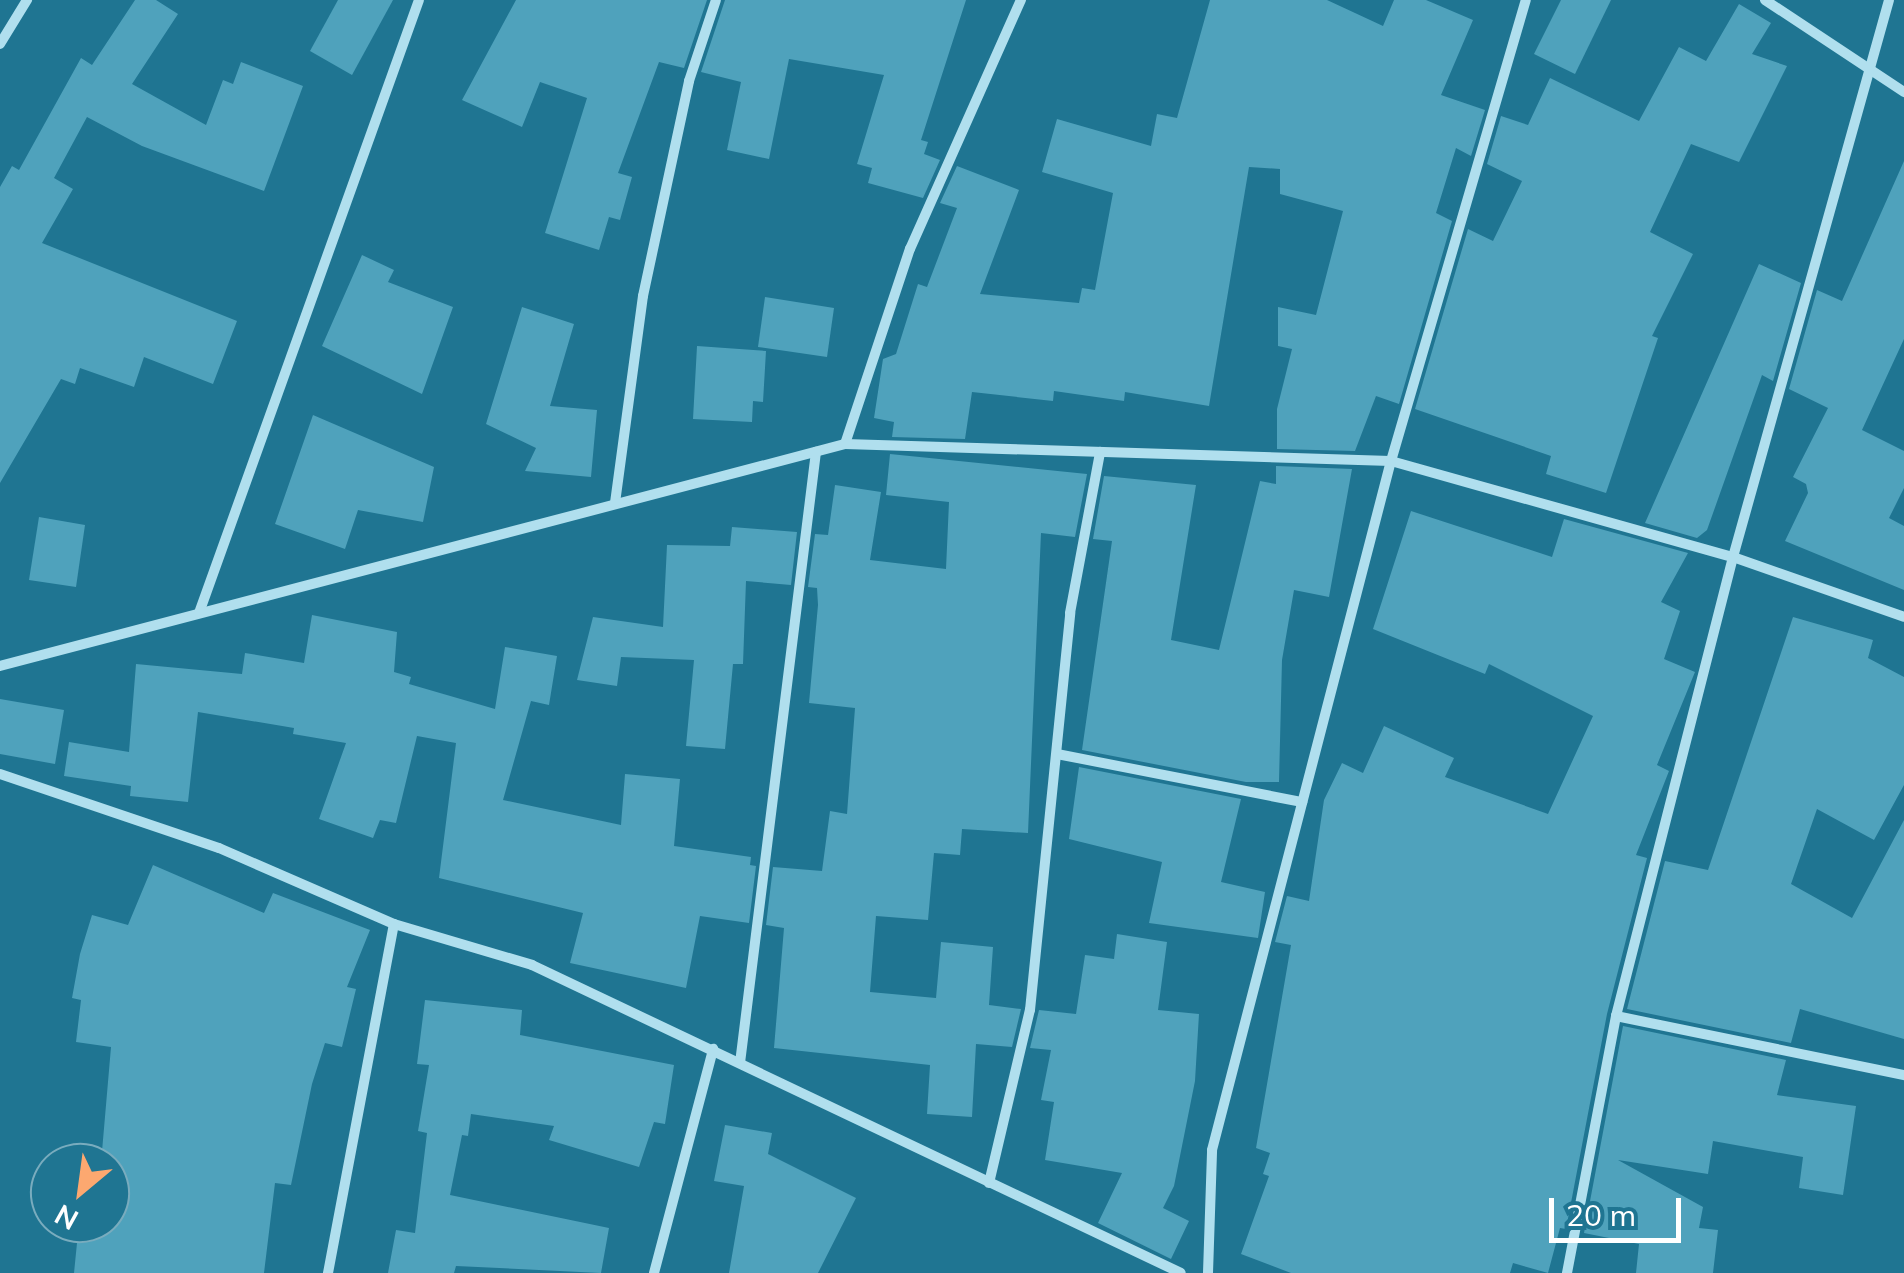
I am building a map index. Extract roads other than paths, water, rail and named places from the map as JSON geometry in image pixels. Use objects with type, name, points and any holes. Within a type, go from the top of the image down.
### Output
[{"type":"street","points":[[0,44],[26,0]]},
{"type":"street","points":[[199,613],[418,0]]},
{"type":"street","points":[[615,503],[643,296],[689,81],[716,0]]},
{"type":"street","points":[[845,444],[910,249],[1021,0]]},
{"type":"street","points":[[1208,1273],[1212,1150],[1391,461],[1526,0]]},
{"type":"street","points":[[1766,0],[1904,92]]},
{"type":"street","points":[[1568,1273],[1616,1016],[1734,557],[1874,72],[1889,0]]},
{"type":"street","points":[[0,666],[845,444],[1391,461],[1734,557],[1904,617]]},
{"type":"street","points":[[740,1063],[816,452]]},
{"type":"street","points":[[989,1183],[1030,1010],[1070,613],[1100,452]]},
{"type":"street","points":[[1056,754],[1302,802]]},
{"type":"street","points":[[0,774],[219,848],[394,924],[532,965],[1181,1273]]},
{"type":"street","points":[[328,1273],[394,924]]},
{"type":"street","points":[[1616,1016],[1904,1076]]},
{"type":"street","points":[[654,1273],[712,1049]]}]
